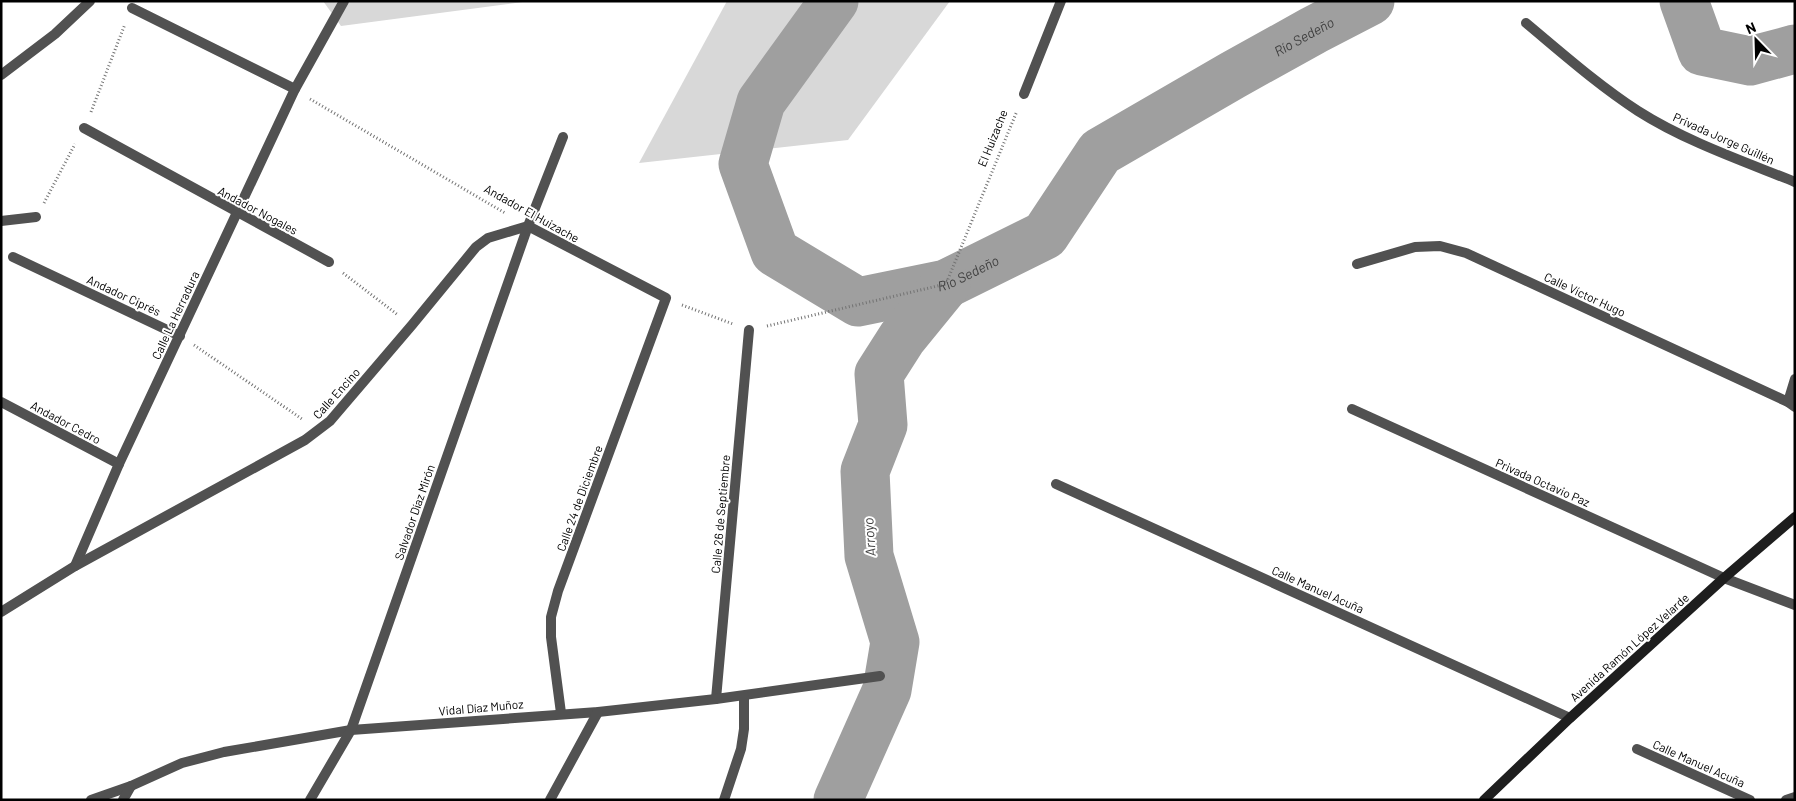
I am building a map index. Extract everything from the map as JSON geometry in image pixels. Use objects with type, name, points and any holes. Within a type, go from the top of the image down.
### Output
[{"type":"main road","name":"Avenida Ramón López Velarde","points":[[1484,800],[1570,718],[1724,578],[1795,517]]},
{"type":"street","points":[[1,75],[55,34],[90,1]]},
{"type":"street","name":"Calle La Herradura","points":[[75,566],[119,464],[294,90],[344,1]]},
{"type":"street","points":[[1024,94],[1061,1]]},
{"type":"street","points":[[132,8],[294,90]]},
{"type":"street","name":"Privada Jorge Guillén","points":[[1526,23],[1603,87],[1639,112],[1698,142],[1795,182]]},
{"type":"street","name":"Andador Nogales","points":[[84,128],[329,262]]},
{"type":"street","name":"Salvador Díaz Mirón","points":[[310,800],[351,730],[528,226],[563,137]]},
{"type":"street","points":[[1,221],[36,217]]},
{"type":"street","name":"Andador El Huizache","points":[[528,226],[666,298]]},
{"type":"street","name":"Calle Encino","points":[[75,566],[305,440],[319,430],[330,421],[476,247],[488,238],[528,226]]},
{"type":"street","name":"Calle Víctor Hugo","points":[[1357,264],[1415,247],[1440,246],[1466,252],[1791,404]]},
{"type":"street","name":"Andador Ciprés","points":[[13,257],[180,336]]},
{"type":"street","name":"Calle 24 de Diciembre","points":[[561,713],[551,637],[551,617],[555,600],[666,298]]},
{"type":"street","name":"Calle 26 de Septiembre","points":[[716,699],[749,330]]},
{"type":"street","points":[[1791,404],[1795,379]]},
{"type":"street","name":"Andador Cedro","points":[[1,402],[119,464]]},
{"type":"street","name":"Privada Octavio Paz","points":[[1352,408],[1724,578],[1795,605]]},
{"type":"street","name":"Calle Manuel Acuña","points":[[1056,484],[1570,718]]},
{"type":"street","points":[[1,612],[75,566]]},
{"type":"street","name":"Vidal Díaz Muñoz","points":[[91,800],[131,786],[182,763],[224,752],[351,730],[561,713],[598,712],[744,696],[880,676]]},
{"type":"street","points":[[724,800],[741,749],[744,729],[744,696]]},
{"type":"street","points":[[550,800],[598,712]]},
{"type":"street","name":"Calle Manuel Acuña","points":[[1637,749],[1750,800]]},
{"type":"street","points":[[123,800],[131,786]]},
{"type":"street","points":[[1786,800],[1795,797]]},
{"type":"path","name":"Andador El Huizache","points":[[294,90],[528,226]]},
{"type":"path","name":"El Huizache","points":[[749,330],[946,284],[1024,94]]},
{"type":"path","points":[[329,262],[412,325]]},
{"type":"path","points":[[666,298],[749,330]]},
{"type":"path","points":[[180,336],[319,430]]},
{"type":"shaded area","points":[[323,1],[530,1],[341,26]]},
{"type":"shaded area","points":[[727,1],[950,1],[848,140],[639,163]]},
{"type":"waterway","name":"Río Sedeño","points":[[834,1],[761,102],[743,164],[775,252],[858,302],[946,284],[1045,235],[1100,152],[1233,75],[1370,1]]},
{"type":"waterway","name":"Río Sedeño","points":[[1684,1],[1702,51],[1750,61],[1795,49]]},
{"type":"waterway","name":"Arroyo","points":[[838,800],[887,690],[895,642],[869,556],[865,471],[883,425],[879,374],[902,338],[946,284]]}]
